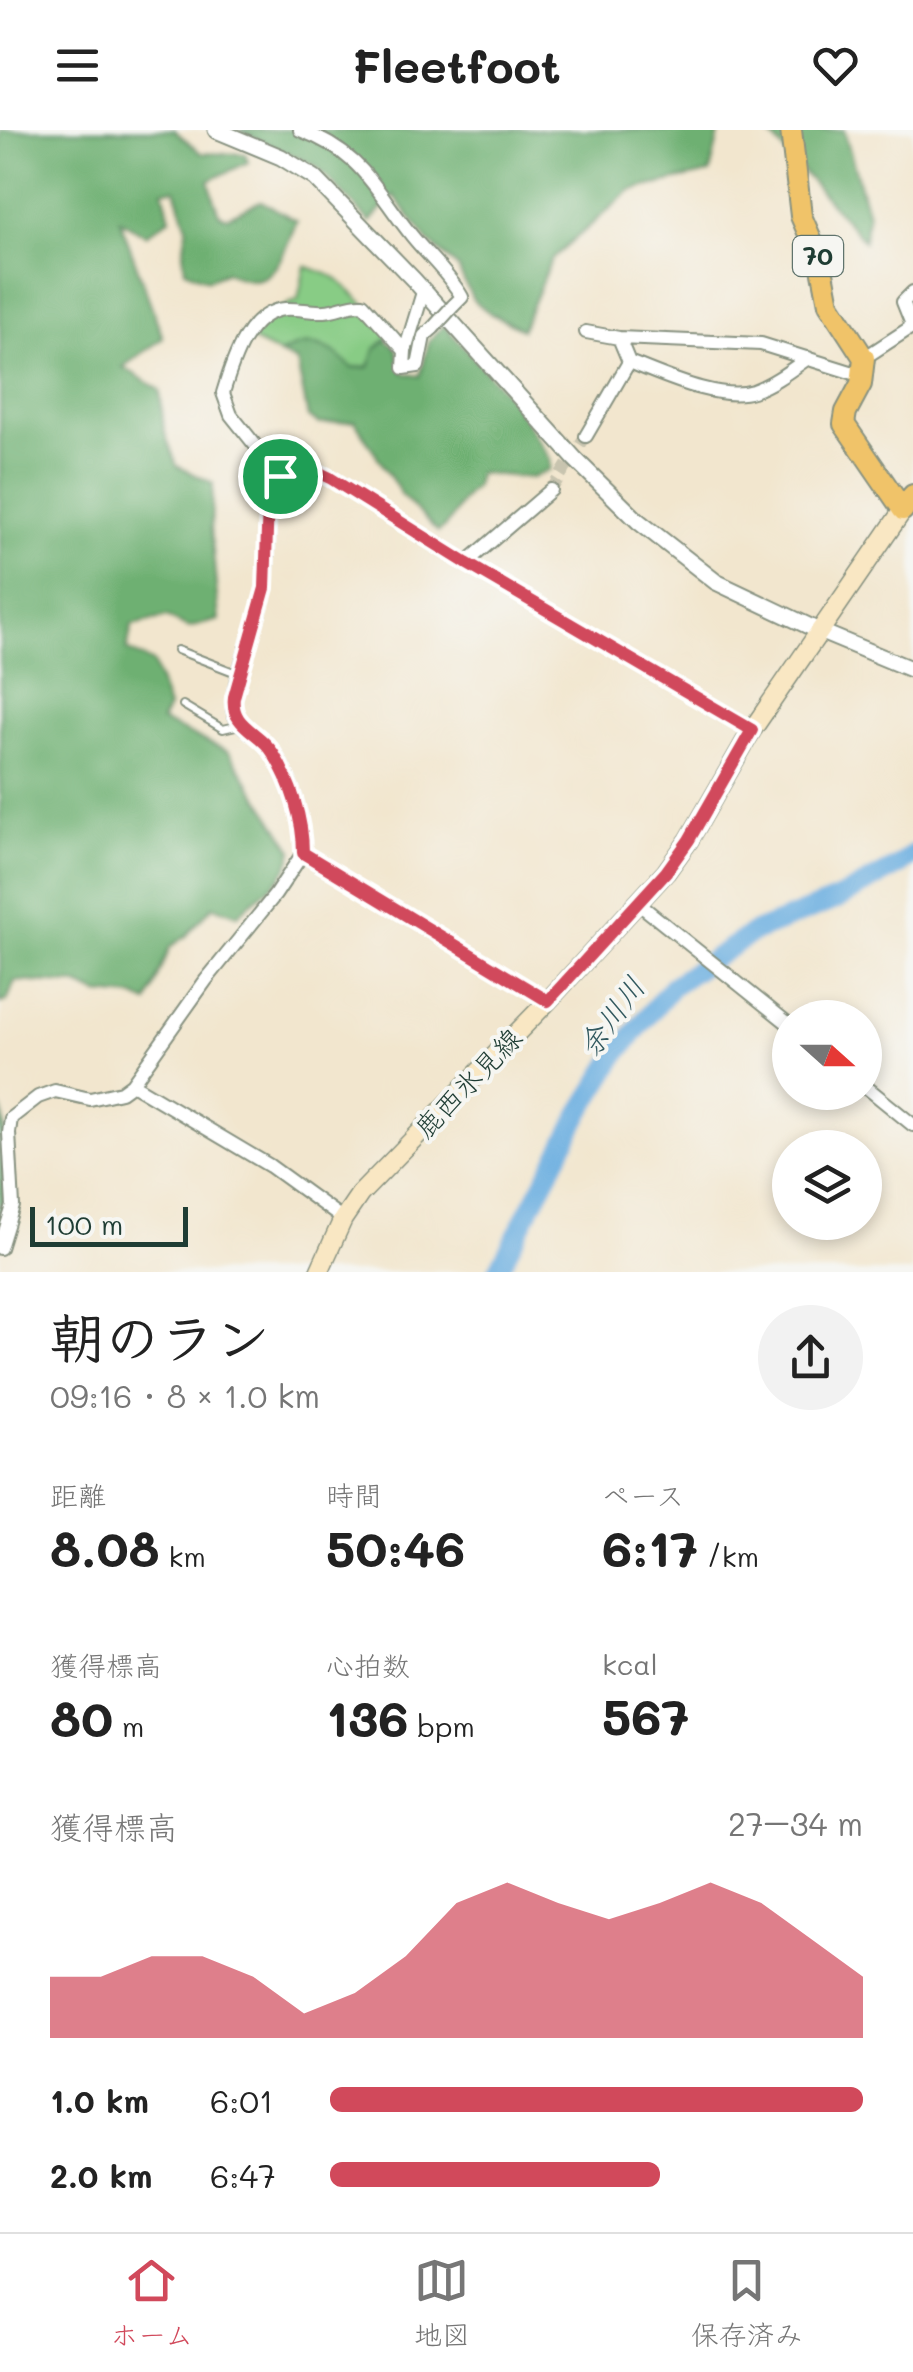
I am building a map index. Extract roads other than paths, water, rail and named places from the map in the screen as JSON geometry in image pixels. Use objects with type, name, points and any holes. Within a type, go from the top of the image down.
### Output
[{"type":"main road","name":"70","points":[[791,130],[801,216],[821,262],[828,304],[862,366]]},
{"type":"main road","points":[[862,366],[861,384],[844,424],[908,502]]},
{"type":"main road","name":"鹿西氷見線","points":[[319,1272],[360,1194],[639,904],[689,840],[752,730],[908,502]]},
{"type":"street","points":[[216,130],[282,157],[315,178],[575,459],[638,521],[716,582],[913,670]]},
{"type":"street","points":[[300,130],[321,138],[369,174],[397,217],[442,265],[462,297],[424,336],[418,366],[404,368],[405,351],[424,292]]},
{"type":"street","points":[[586,332],[619,338],[761,344],[808,358],[862,366],[910,328],[903,302],[913,292]]},
{"type":"street","points":[[280,476],[232,415],[223,393],[242,341],[267,315],[282,308],[318,312],[349,303],[363,304],[405,351]]},
{"type":"street","points":[[619,338],[628,362],[676,380],[734,394],[752,392],[808,358]]},
{"type":"street","points":[[586,436],[628,362]]},
{"type":"street","points":[[0,1248],[13,1206],[8,1133],[11,1118],[38,1097],[55,1090],[90,1099],[121,1092],[132,1084],[303,853],[298,810],[280,768],[262,739],[241,725],[233,705],[265,588],[268,502],[274,480],[288,470],[309,468],[330,478],[466,563],[752,730]]},
{"type":"street","points":[[466,563],[551,490]]},
{"type":"street","points":[[303,853],[548,1001]]},
{"type":"street","points":[[639,904],[772,1011]]},
{"type":"street","points":[[132,1084],[270,1166],[343,1220]]},
{"type":"street","points":[[882,1100],[913,1125]]},
{"type":"lane","points":[[176,650],[240,674]]},
{"type":"lane","points":[[183,704],[223,729],[241,725]]},
{"type":"waterway","name":"余川川","points":[[497,1272],[581,1112],[618,1053],[672,986],[752,933],[838,899],[913,854]]},
{"type":"tunnel","points":[[551,490],[586,436]]}]
